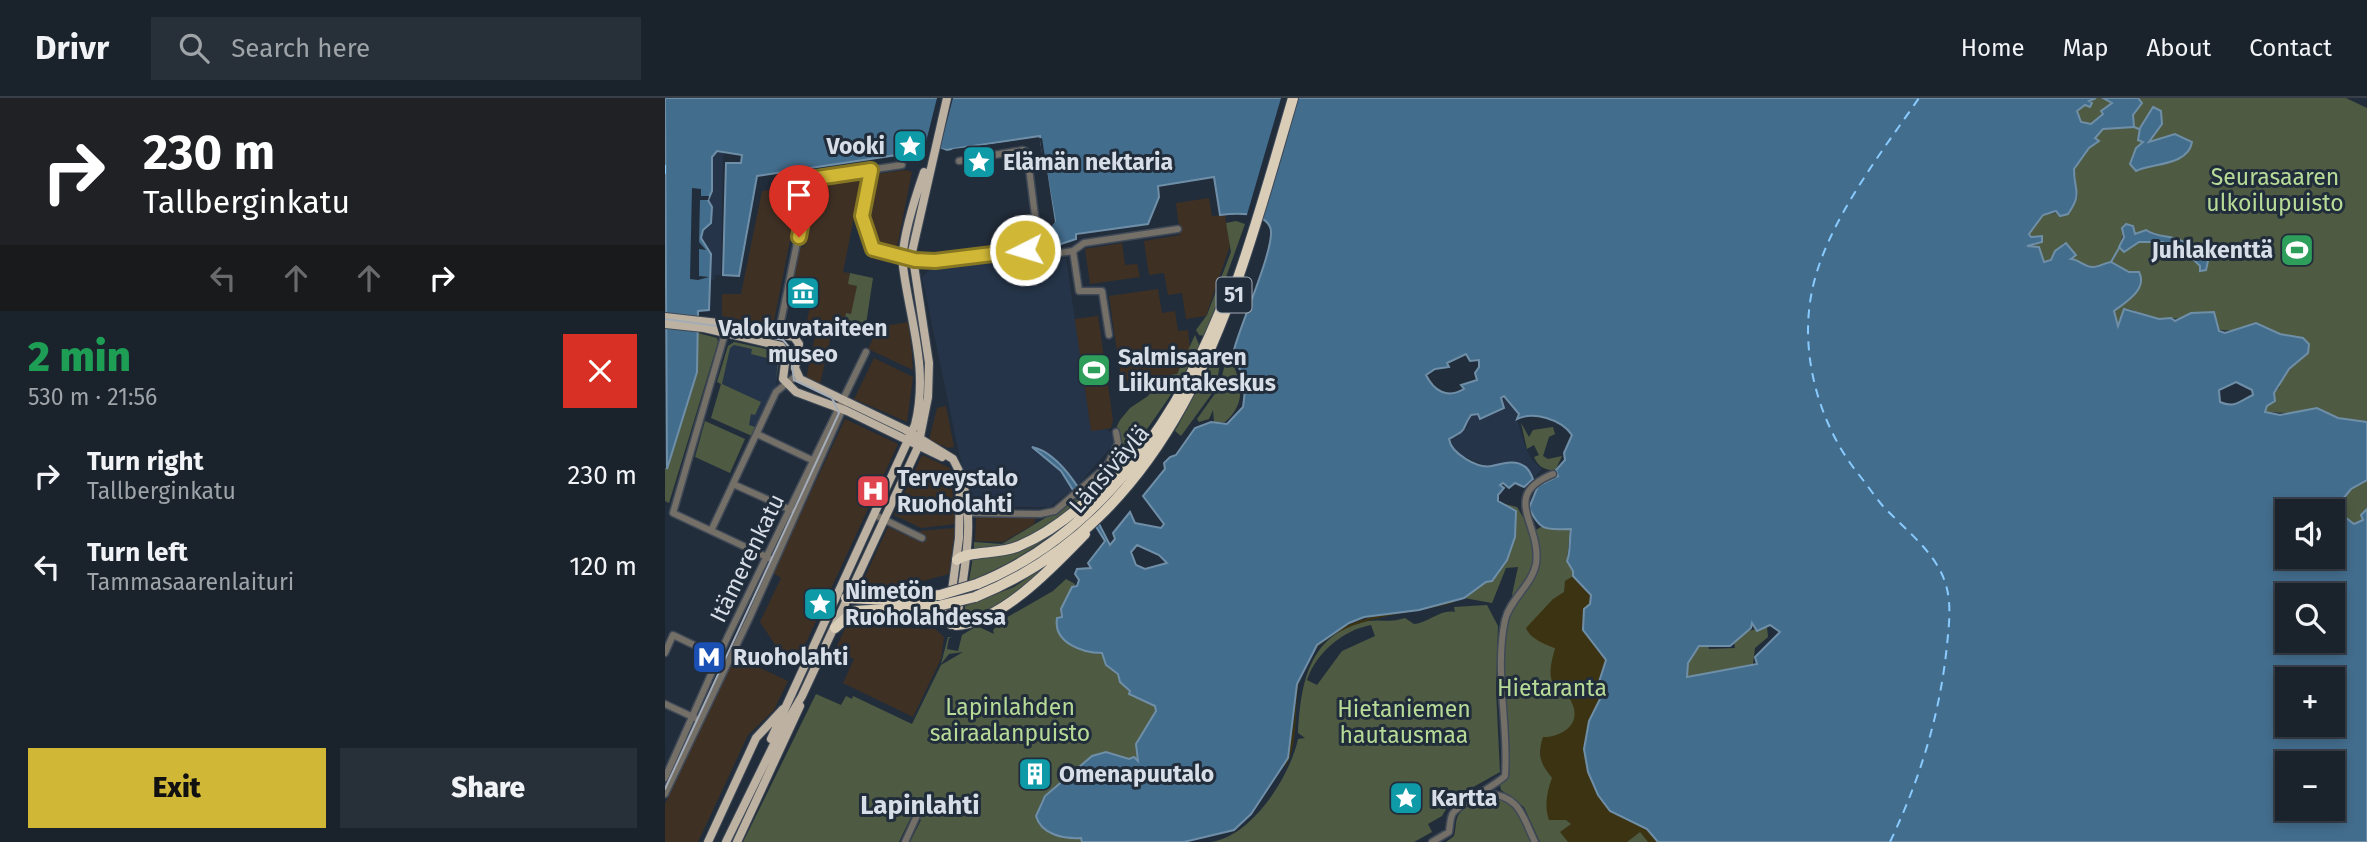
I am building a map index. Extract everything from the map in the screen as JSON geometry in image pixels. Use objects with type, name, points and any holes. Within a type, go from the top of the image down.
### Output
[{"type":"highway","name":"Länsiväylä","points":[[846,598],[890,600],[940,595],[977,584],[1014,568],[1062,535],[1114,486],[1180,396],[1211,334],[1253,224],[1286,98]]},
{"type":"highway","name":"Länsiväylä","points":[[835,628],[854,611],[938,606],[975,597],[1020,577],[1050,556],[1103,510],[1136,474],[1174,421],[1198,380],[1227,313],[1293,98]]},
{"type":"highway","points":[[957,560],[967,552],[996,554],[1018,547],[1044,533],[1088,500],[1152,437]]},
{"type":"highway","points":[[956,625],[967,623],[998,608],[1034,583],[1095,524],[1136,474]]},
{"type":"main road","points":[[727,840],[911,438],[921,398],[922,369],[908,258],[945,98]]},
{"type":"main road","points":[[727,840],[835,628],[846,598],[919,443],[928,397],[929,351],[908,258]]},
{"type":"main road","points":[[665,317],[776,345],[786,352],[785,384],[796,392],[911,438]]},
{"type":"main road","points":[[665,324],[727,324],[794,337],[799,342],[797,375],[845,397],[956,463],[964,513],[967,552],[956,625],[949,623],[949,613],[964,513]]},
{"type":"main road","points":[[833,608],[846,598]]},
{"type":"main road","points":[[708,842],[756,738],[788,705]]},
{"type":"street","points":[[959,161],[1027,152],[1038,240],[1034,252]]},
{"type":"street","points":[[776,345],[810,179],[902,165]]},
{"type":"street","points":[[871,170],[862,216],[872,247],[908,258],[935,261],[1019,249],[1045,255],[1073,251],[1084,243],[1178,229]]},
{"type":"street","points":[[1073,251],[1079,290],[1102,291],[1109,335]]},
{"type":"street","points":[[727,324],[673,511],[771,559]]},
{"type":"street","name":"Itämerenkatu","points":[[724,660],[728,636],[771,559],[866,352]]},
{"type":"street","points":[[711,531],[776,392],[797,375]]},
{"type":"street","points":[[964,513],[1046,514],[1059,509],[1107,466],[1118,446],[1116,432]]},
{"type":"street","points":[[757,434],[816,465]]},
{"type":"street","name":"Itämerenkatu","points":[[793,511],[816,465]]},
{"type":"street","points":[[1432,842],[1449,832],[1451,817],[1457,808],[1486,793],[1506,776],[1501,691],[1504,625],[1510,605],[1535,569],[1533,528],[1524,508],[1525,497],[1533,484],[1553,474]]},
{"type":"street","points":[[733,484],[793,511]]},
{"type":"street","points":[[875,514],[922,538]]},
{"type":"street","name":"Itämerenkatu","points":[[665,794],[667,781],[696,718],[724,660],[751,615],[771,559]]},
{"type":"street","points":[[665,653],[673,635],[724,660]]},
{"type":"street","points":[[665,704],[696,718]]},
{"type":"street","points":[[1486,793],[1498,794],[1519,808],[1528,822],[1535,842]]},
{"type":"street","points":[[905,842],[920,809]]},
{"type":"shaded area","points":[[665,98],[2096,98],[2089,101],[2092,103],[2090,107],[2085,105],[2077,111],[2081,122],[2091,124],[2103,114],[2101,111],[2112,103],[2103,98],[2138,98],[2142,103],[2133,115],[2134,127],[2103,129],[2095,138],[2099,141],[2089,148],[2074,169],[2077,192],[2073,207],[2068,214],[2060,216],[2056,211],[2043,215],[2029,234],[2031,237],[2042,236],[2042,242],[2027,246],[2039,247],[2044,262],[2051,260],[2055,251],[2066,243],[2076,255],[2071,259],[2087,266],[2095,267],[2111,262],[2129,272],[2139,272],[2141,284],[2138,289],[2114,311],[2118,326],[2124,309],[2175,321],[2191,313],[2214,312],[2219,331],[2225,333],[2256,323],[2280,334],[2303,338],[2309,344],[2308,353],[2289,369],[2274,393],[2275,401],[2267,406],[2265,412],[2280,415],[2317,408],[2338,418],[2367,422],[2367,480],[2351,489],[2343,499],[2275,499],[2275,569],[2345,569],[2345,517],[2354,524],[2363,520],[2361,515],[2367,509],[2367,842],[1658,842],[1647,829],[1610,811],[1598,795],[1588,772],[1584,749],[1589,721],[1600,699],[1598,685],[1606,660],[1583,630],[1584,609],[1590,604],[1591,595],[1573,576],[1567,561],[1571,529],[1541,526],[1529,508],[1538,486],[1558,476],[1556,470],[1565,460],[1564,453],[1572,435],[1561,425],[1546,418],[1531,416],[1517,419],[1519,414],[1504,396],[1501,398],[1504,408],[1480,419],[1478,414],[1471,415],[1462,431],[1449,439],[1454,450],[1472,462],[1486,466],[1520,464],[1528,470],[1533,479],[1524,487],[1515,483],[1509,488],[1503,483],[1500,485],[1504,488],[1498,495],[1498,501],[1516,511],[1515,537],[1507,560],[1492,581],[1486,582],[1464,598],[1419,610],[1364,617],[1349,623],[1317,645],[1297,684],[1288,758],[1251,814],[1234,830],[1184,842],[1082,842],[1081,838],[1068,838],[1043,828],[1036,816],[1045,796],[1092,756],[1106,752],[1129,759],[1134,757],[1138,761],[1136,744],[1156,711],[1155,706],[1129,694],[1130,691],[1120,682],[1118,674],[1106,665],[1102,653],[1078,649],[1060,634],[1057,618],[1062,617],[1061,609],[1072,587],[1077,586],[1077,569],[1091,568],[1088,563],[1105,541],[1061,471],[1032,447],[1045,452],[1068,473],[1088,503],[1110,545],[1115,539],[1113,533],[1130,512],[1135,523],[1161,528],[1164,524],[1143,496],[1165,469],[1164,463],[1176,455],[1195,428],[1211,422],[1227,424],[1243,407],[1245,383],[1234,350],[1268,249],[1271,236],[1266,222],[1248,214],[1220,215],[1214,177],[1158,186],[1159,197],[1148,224],[1076,234],[1076,239],[1052,247],[1047,231],[1055,221],[1040,136],[946,150],[906,140],[903,154],[757,176],[739,276],[723,275],[726,163],[741,163],[742,155],[717,151],[712,157],[712,191],[708,200],[712,207],[711,223],[703,230],[701,238],[711,254],[709,310],[698,311],[697,372],[667,469]],"holes":[[[1466,354],[1470,361],[1479,360],[1475,373],[1477,380],[1461,385],[1464,389],[1458,392],[1442,392],[1426,375],[1435,369],[1449,367],[1447,363]],[[2236,382],[2252,390],[2253,395],[2230,405],[2220,402],[2219,390]],[[1137,545],[1159,555],[1167,563],[1145,569],[1136,565],[1131,552]],[[1752,623],[1757,631],[1770,625],[1780,632],[1755,657],[1757,664],[1687,677],[1688,663],[1699,646],[1730,646],[1751,628]]]},
{"type":"shaded area","points":[[2153,107],[2161,111],[2162,124],[2149,142],[2175,134],[2192,142],[2184,156],[2177,160],[2136,171],[2130,164],[2136,148],[2143,142],[2138,140],[2140,128]]},
{"type":"shaded area","points":[[717,150],[726,154],[723,155],[721,275],[715,275],[714,280],[699,278],[692,188],[709,194],[713,154]]},
{"type":"shaded area","points":[[906,170],[912,172],[897,247],[876,242],[868,221],[876,174]]},
{"type":"shaded area","points":[[862,178],[843,272],[850,273],[849,283],[857,286],[852,314],[846,313],[843,329],[807,321],[810,305],[790,301],[789,295],[797,247],[804,247],[817,182]]},
{"type":"shaded area","points":[[801,185],[773,326],[722,316],[722,294],[741,294],[762,191]]},
{"type":"shaded area","points":[[1209,198],[1212,216],[1225,215],[1230,246],[1206,316],[1186,319],[1182,293],[1168,295],[1164,273],[1149,275],[1144,241],[1180,235],[1176,203]]},
{"type":"shaded area","points":[[2126,224],[2133,226],[2135,234],[2146,230],[2181,241],[2191,249],[2201,247],[2208,261],[2206,270],[2200,271],[2200,266],[2193,259],[2175,255],[2163,242],[2139,242],[2124,252],[2119,247],[2124,237],[2122,228]]},
{"type":"shaded area","points":[[1122,243],[1125,265],[1137,264],[1140,277],[1090,284],[1085,249]]},
{"type":"shaded area","points":[[1019,255],[1038,262],[1066,258],[1091,431],[1107,429],[1112,434],[1114,444],[1078,485],[1050,507],[976,507],[971,502],[958,449],[922,277],[933,267]]},
{"type":"shaded area","points":[[1158,289],[1162,313],[1175,311],[1178,331],[1188,330],[1190,349],[1177,374],[1125,381],[1121,379],[1109,296]]},
{"type":"shaded area","name":"Salmisaaren Liikuntakeskus","points":[[1098,316],[1113,420],[1111,428],[1091,432],[1074,319]]},
{"type":"shaded area","points":[[908,322],[913,370],[868,349],[879,327]]},
{"type":"shaded area","points":[[817,327],[832,331],[820,384],[806,379]]},
{"type":"shaded area","points":[[734,342],[754,346],[779,360],[776,387],[754,433],[711,418],[721,384],[717,382],[728,346]]},
{"type":"shaded area","points":[[874,358],[913,377],[907,422],[854,399]]},
{"type":"shaded area","points":[[1504,396],[1519,415],[1517,419],[1532,460],[1542,469],[1533,479],[1518,463],[1486,466],[1458,454],[1449,445],[1448,439],[1456,437],[1467,428],[1471,415],[1478,414],[1480,418]]},
{"type":"shaded area","points":[[946,406],[954,447],[948,448],[929,440],[937,408]]},
{"type":"shaded area","points":[[845,419],[898,444],[797,662],[777,653],[778,649],[760,622],[781,578],[773,573]]},
{"type":"shaded area","points":[[922,455],[950,468],[956,524],[921,528],[894,515]]},
{"type":"shaded area","points":[[976,517],[1036,517],[1034,524],[1003,542],[975,541]]},
{"type":"shaded area","points":[[888,527],[915,539],[919,531],[955,528],[949,574],[884,591],[863,581]]},
{"type":"shaded area","points":[[854,622],[882,627],[935,629],[944,637],[941,659],[913,717],[843,683],[854,659],[835,650],[845,629]]},
{"type":"shaded area","points":[[735,656],[788,681],[774,710],[748,735],[698,842],[665,842],[665,804]]},
{"type":"green space","name":"Seurasaaren ulkoilupuisto","points":[[2060,98],[2346,98],[2367,108],[2367,509],[2362,520],[2354,525],[2345,517],[2345,499],[2333,499],[2287,413],[2265,412],[2267,406],[2275,402],[2274,393],[2280,387],[2242,329],[2223,330],[2190,318],[2149,317],[2127,309],[2124,309],[2118,326],[2095,267],[2073,261],[2064,243],[2055,251],[2051,260],[2044,262],[2038,247],[2027,247],[2041,243],[2039,236],[2031,238],[2029,234],[2042,215],[2070,211],[2078,197],[2074,169],[2086,152]],"holes":[[[2126,224],[2132,225],[2135,234],[2146,230],[2182,241],[2192,250],[2201,247],[2208,261],[2200,266],[2193,259],[2175,255],[2163,242],[2142,241],[2127,248],[2119,247]]]},
{"type":"green space","points":[[1236,221],[1245,224],[1205,336],[1199,335],[1196,330],[1207,315],[1231,252],[1226,223]]},
{"type":"green space","points":[[850,273],[873,278],[866,324],[852,332],[839,325],[844,325],[846,313],[851,314],[857,286],[848,284]]},
{"type":"green space","points":[[698,333],[717,338],[718,342],[669,503],[665,501],[665,468],[668,468],[697,372]]},
{"type":"green space","points":[[1195,335],[1200,347],[1169,397],[1135,444],[1096,487],[1073,507],[1020,542],[1001,549],[974,549],[974,542],[1002,544],[1085,494],[1085,489],[1113,461],[1120,446],[1117,426],[1120,420],[1130,408],[1148,396],[1162,376],[1177,374]]},
{"type":"green space","points":[[734,342],[775,351],[780,356],[776,379],[778,361],[751,354],[752,349],[734,345],[730,348],[722,384],[761,402],[755,415],[751,414],[749,425],[755,427],[767,405],[752,436],[711,418],[721,384],[717,382],[728,346]]},
{"type":"green space","points":[[1228,352],[1240,388],[1238,405],[1225,422],[1214,422],[1213,410],[1209,419],[1199,422],[1197,419],[1219,388]]},
{"type":"green space","points":[[1215,357],[1220,363],[1216,388],[1181,436],[1175,431]]},
{"type":"green space","points":[[705,421],[745,439],[730,473],[695,457]]},
{"type":"green space","points":[[1521,423],[1529,437],[1533,430],[1553,427],[1555,434],[1549,437],[1543,456],[1548,459],[1562,456],[1555,471],[1538,464],[1534,457],[1539,455],[1534,445],[1527,449]]},
{"type":"green space","name":"Hietaranta","points":[[1505,504],[1517,507],[1532,532],[1541,527],[1570,528],[1567,561],[1587,590],[1658,842],[1540,842],[1524,807],[1501,790],[1500,785],[1508,775],[1504,661],[1510,618],[1516,602],[1512,595],[1518,567],[1506,568],[1492,603],[1464,598],[1493,576],[1516,511]]},
{"type":"green space","points":[[1080,512],[1027,551],[999,568],[969,581],[973,557],[988,557],[1016,550]]},
{"type":"green space","points":[[1058,557],[1003,604],[978,617],[964,620],[965,606],[1014,587]]},
{"type":"green space","name":"Lapinlahden sairaalanpuisto","points":[[1066,579],[1075,584],[1061,609],[1059,634],[1079,648],[1102,654],[1106,665],[1118,674],[1123,685],[1155,706],[1156,711],[1136,744],[1139,754],[1137,762],[1134,758],[1106,752],[1045,795],[1039,807],[1039,824],[1051,833],[1081,838],[1082,842],[910,842],[921,820],[912,815],[899,842],[743,842],[816,694],[841,705],[846,696],[852,699],[853,696],[912,724],[941,665],[963,652],[949,654],[941,664],[948,637],[952,637],[949,638],[947,649],[958,651],[962,635],[977,626],[994,634],[993,630],[1004,619],[1053,591]]},
{"type":"green space","name":"Hietaniemen hautausmaa","points":[[1487,605],[1498,626],[1496,691],[1500,772],[1452,799],[1442,816],[1428,824],[1432,832],[1414,842],[1211,842],[1226,838],[1240,829],[1267,803],[1278,787],[1298,739],[1305,738],[1298,733],[1306,679],[1320,649],[1332,637],[1348,627],[1368,621],[1405,618],[1414,624],[1419,623],[1444,612],[1455,612],[1454,607]],"holes":[[[1371,625],[1375,636],[1342,651],[1317,685],[1307,680],[1324,652],[1341,637]]]},
{"type":"green space","points":[[1767,627],[1768,637],[1755,648],[1753,664],[1687,677],[1688,663],[1699,646],[1708,644],[1709,649],[1735,648],[1734,642],[1747,631]]},
{"type":"green space","points":[[1498,797],[1517,810],[1532,842],[1446,842],[1454,836],[1457,818],[1464,809]]},
{"type":"sand","name":"Hietaranta","points":[[1573,576],[1591,595],[1590,604],[1584,609],[1583,630],[1606,660],[1599,685],[1600,699],[1588,772],[1598,795],[1610,811],[1647,829],[1658,842],[1648,842],[1640,832],[1627,842],[1568,842],[1560,832],[1571,824],[1566,820],[1549,820],[1547,799],[1552,778],[1541,759],[1541,743],[1543,737],[1557,734],[1569,727],[1573,722],[1574,709],[1571,701],[1552,681],[1551,667],[1555,648],[1534,638],[1526,628],[1553,599],[1564,592],[1565,581]]},
{"type":"sand","points":[[1453,600],[1453,603],[1359,623],[1320,646],[1306,664],[1323,641],[1361,620]]},
{"type":"sand","points":[[1306,664],[1298,688],[1292,749],[1285,768],[1294,725],[1297,683]]},
{"type":"pier","points":[[937,98],[953,98],[940,148],[949,152],[953,149],[1042,138],[1055,222],[1047,233],[1044,234],[1044,229],[1052,221],[1040,141],[946,154],[925,146]]},
{"type":"pier","points":[[1281,98],[1297,98],[1260,222],[1246,218]]},
{"type":"pier","points":[[692,188],[701,189],[701,196],[709,196],[708,200],[700,200],[699,242],[706,250],[699,249],[699,276],[709,277],[698,280],[690,279]]},
{"type":"waterway","points":[[2134,127],[2139,129]]},
{"type":"waterway","points":[[2111,262],[2119,248]]},
{"type":"ferry route","points":[[1890,842],[1911,794],[1934,721],[1944,671],[1949,597],[1934,560],[1879,501],[1843,452],[1822,409],[1810,363],[1808,339],[1812,291],[1829,241],[1856,190],[1919,98]]},
{"type":"ferry route","points":[[665,165],[665,178]]},
{"type":"tram line","points":[[665,319],[717,326],[783,340],[790,348],[794,380],[832,398],[839,413],[665,789]]},
{"type":"place","name":"Vooki","points":[[910,146]]},
{"type":"place","name":"Elämän nektaria","points":[[979,162]]},
{"type":"place","name":"Juhlakenttä","points":[[2297,250]]},
{"type":"place","name":"Valokuvataiteen museo","points":[[803,293]]},
{"type":"place","name":"Salmisaaren Liikuntakeskus","points":[[1094,370]]},
{"type":"place","name":"Terveystalo Ruoholahti","points":[[873,491]]},
{"type":"place","name":"Nimetön Ruoholahdessa","points":[[820,604]]},
{"type":"place","name":"Ruoholahti","points":[[709,657]]},
{"type":"place","name":"Omenapuutalo","points":[[1035,774]]},
{"type":"place","name":"Kartta","points":[[1406,798]]},
{"type":"district","name":"Lapinlahti","points":[[920,805]]},
{"type":"route","points":[[799,237],[810,179],[871,170],[862,216],[873,249],[915,260],[935,261],[1025,250]]}]
